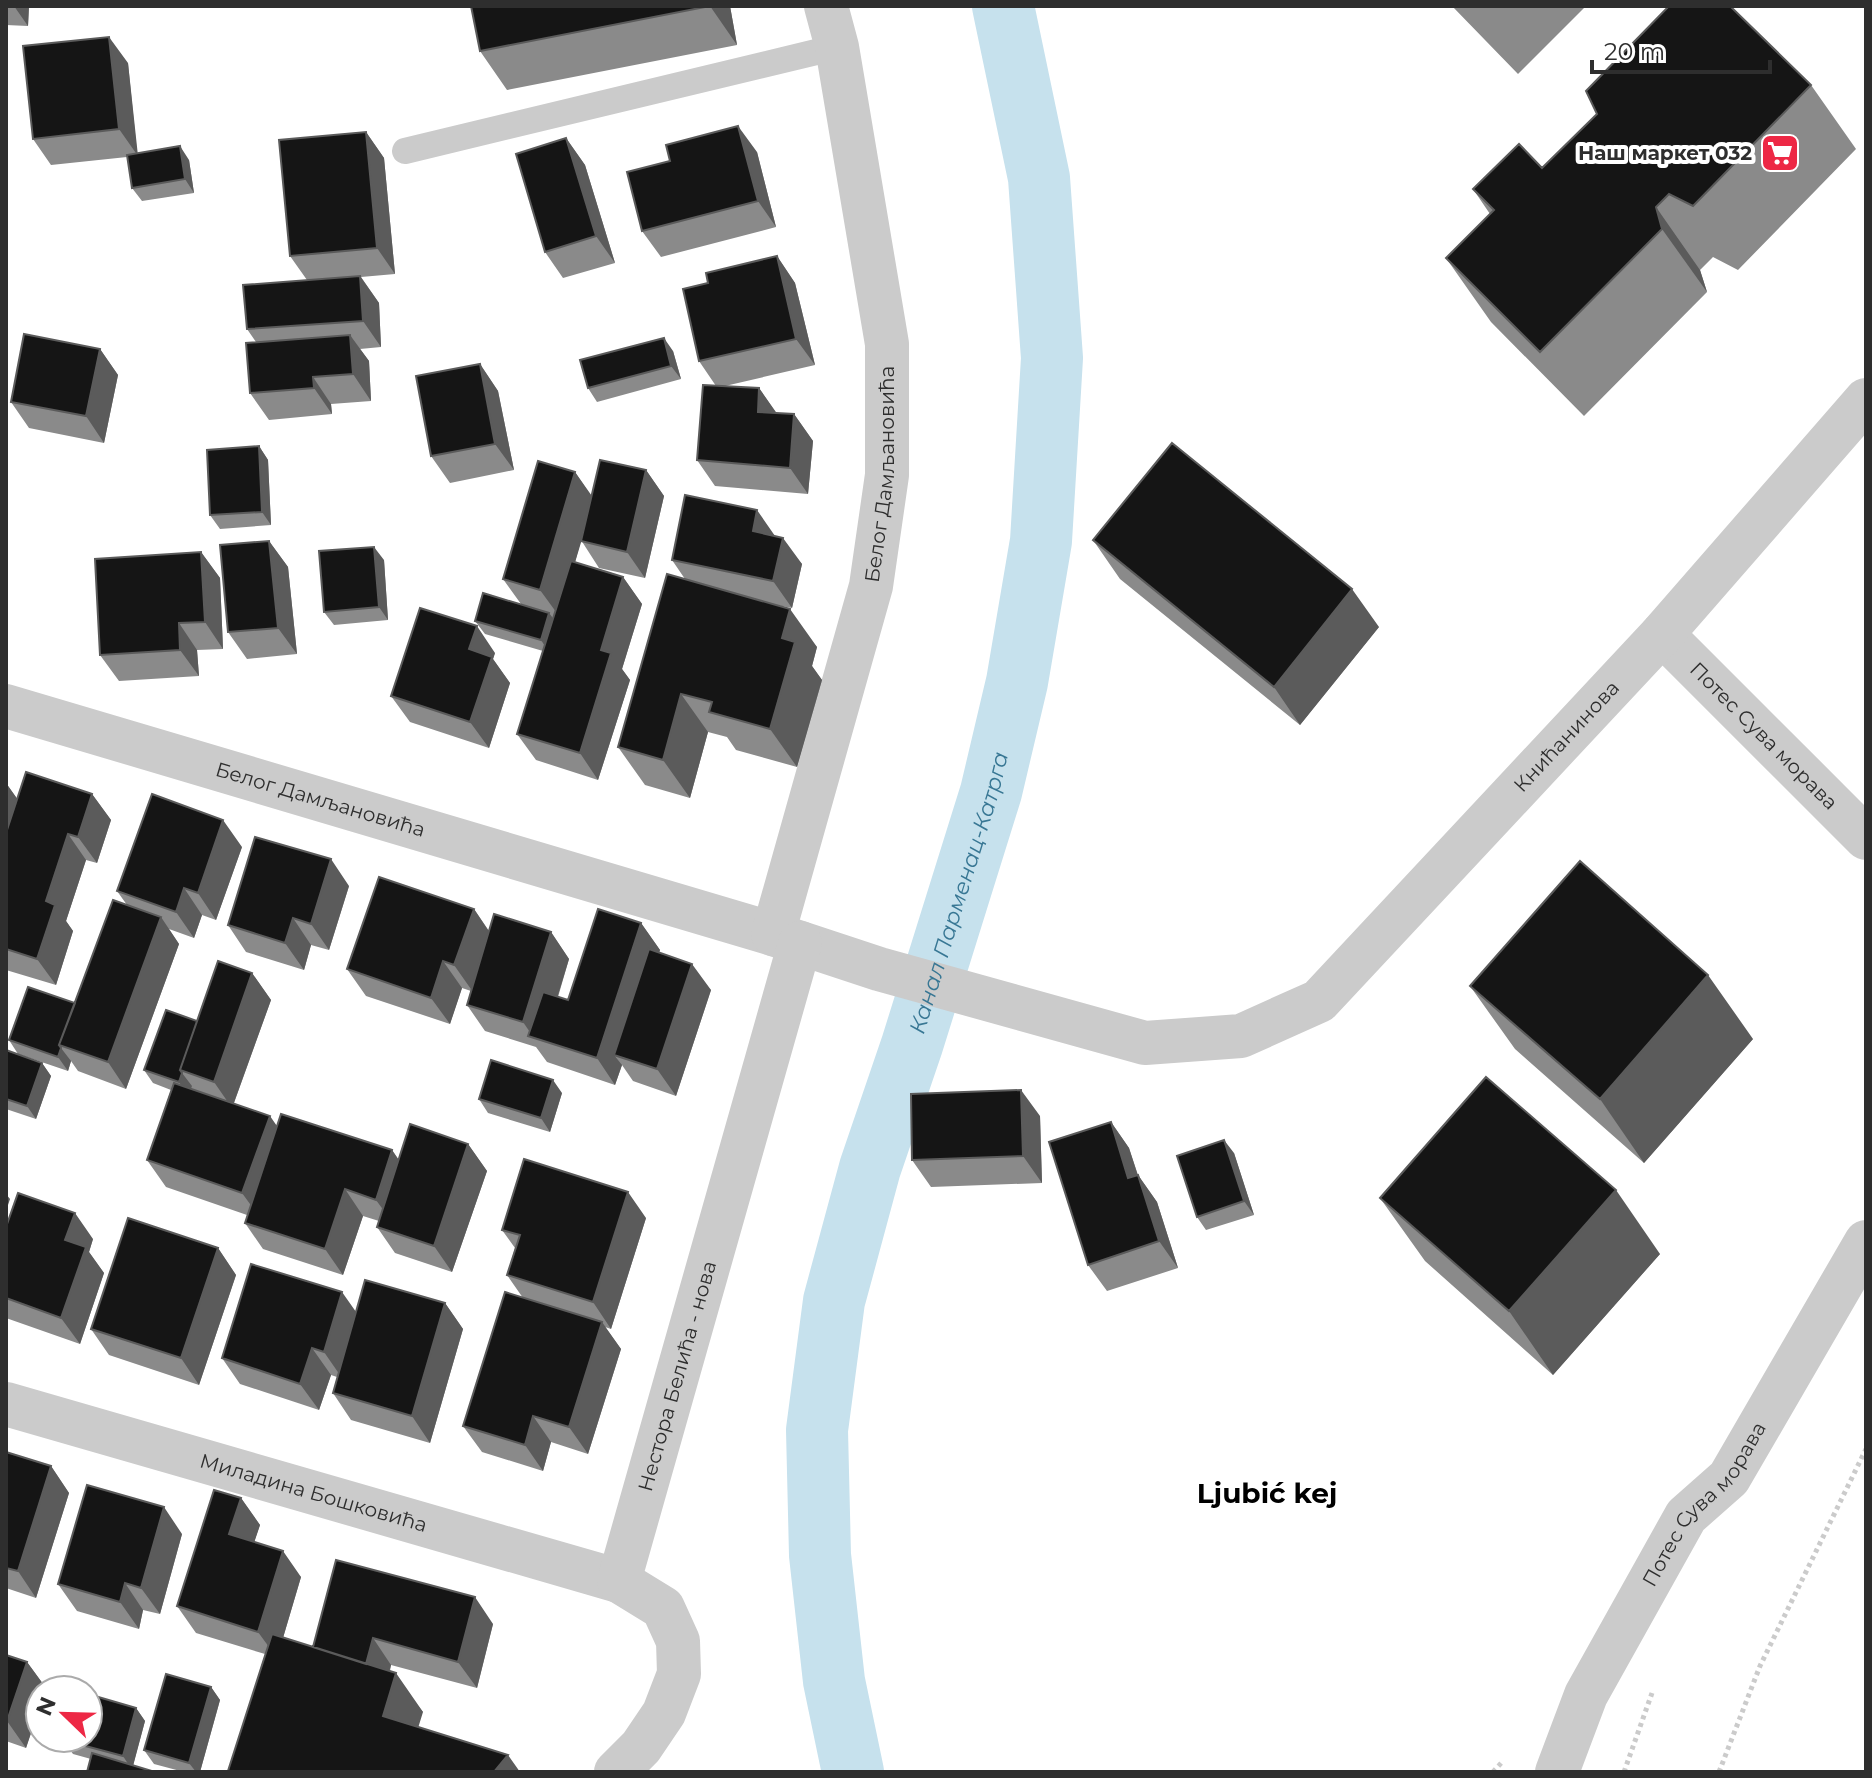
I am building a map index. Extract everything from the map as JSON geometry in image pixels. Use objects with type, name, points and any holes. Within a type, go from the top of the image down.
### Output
[{"type":"street","name":"Белог Дамљановића","points":[[787,938],[871,586],[887,475],[887,344],[831,27]]},
{"type":"street","name":"Книћанинова","points":[[1241,1036],[1319,1001],[1662,634],[1866,400]]},
{"type":"street","name":"Потес Сува морава","points":[[1662,634],[1866,838]]},
{"type":"street","name":"Белог Дамљановића","points":[[6,706],[787,938],[879,969],[1145,1043],[1241,1036]]},
{"type":"street","name":"Нестора Белића - нова","points":[[619,1581],[787,938]]},
{"type":"street","name":"Потес Сува морава","points":[[1557,1772],[1586,1695],[1686,1516],[1729,1478],[1866,1242]]},
{"type":"street","name":"Миладина Бошковића","points":[[6,1404],[619,1581]]},
{"type":"street","points":[[616,1772],[641,1747],[664,1713],[679,1674],[678,1641],[663,1608],[619,1581]]},
{"type":"lane","points":[[405,151],[831,27]]},
{"type":"path","points":[[1719,1772],[1760,1666],[1866,1449]]},
{"type":"building","points":[[471,6],[710,6],[480,51]]},
{"type":"building","points":[[1669,6],[1730,6],[1811,85],[1693,206],[1669,194],[1656,207],[1662,229],[1540,352],[1446,258],[1494,210],[1473,189],[1519,144],[1542,168],[1597,114],[1586,91]]},
{"type":"building","points":[[109,37],[119,129],[33,139],[23,46]]},
{"type":"building","points":[[738,126],[758,201],[642,231],[627,172],[670,161],[666,145]]},
{"type":"building","points":[[366,132],[377,248],[290,256],[279,140]]},
{"type":"building","points":[[566,138],[596,236],[545,252],[516,154]]},
{"type":"building","points":[[180,146],[185,179],[132,188],[127,155]]},
{"type":"building","points":[[777,256],[796,339],[699,361],[683,289],[708,283],[706,273]]},
{"type":"building","points":[[360,276],[363,321],[247,329],[243,285]]},
{"type":"building","points":[[24,334],[100,349],[86,416],[11,402]]},
{"type":"building","points":[[350,335],[353,374],[313,377],[314,388],[250,393],[246,343]]},
{"type":"building","points":[[664,338],[671,366],[588,388],[580,360]]},
{"type":"building","points":[[480,364],[495,444],[431,456],[416,376]]},
{"type":"building","points":[[703,385],[759,388],[758,412],[794,414],[790,468],[697,460]]},
{"type":"building","points":[[1172,443],[1352,589],[1274,687],[1093,540]]},
{"type":"building","points":[[259,446],[262,512],[210,515],[207,450]]},
{"type":"building","points":[[600,460],[646,470],[627,552],[581,541]]},
{"type":"building","points":[[538,461],[575,472],[540,590],[503,579]]},
{"type":"building","points":[[685,495],[757,510],[753,531],[783,538],[773,581],[672,560]]},
{"type":"building","points":[[269,541],[278,628],[228,632],[220,545]]},
{"type":"building","points":[[374,547],[379,607],[324,612],[319,551]]},
{"type":"building","points":[[201,552],[205,622],[179,623],[180,650],[100,655],[95,559]]},
{"type":"building","points":[[571,561],[623,577],[601,650],[611,653],[580,753],[517,734]]},
{"type":"building","points":[[667,574],[790,609],[782,638],[795,642],[770,729],[709,712],[712,702],[681,694],[663,760],[618,747]]},
{"type":"building","points":[[483,593],[549,613],[541,640],[475,621]]},
{"type":"building","points":[[420,608],[477,626],[469,649],[492,657],[470,722],[391,696]]},
{"type":"building","points":[[26,772],[92,794],[78,837],[68,834],[46,901],[55,905],[37,959],[6,949],[6,833]]},
{"type":"building","points":[[152,794],[223,820],[198,893],[184,888],[176,912],[117,891]]},
{"type":"building","points":[[255,837],[331,859],[311,924],[293,918],[285,943],[228,925]]},
{"type":"building","points":[[1580,861],[1708,975],[1600,1099],[1470,986]]},
{"type":"building","points":[[379,877],[474,909],[454,965],[443,961],[431,998],[347,969]]},
{"type":"building","points":[[113,900],[161,917],[108,1062],[59,1045]]},
{"type":"building","points":[[598,909],[641,923],[597,1058],[528,1036],[543,992],[568,1000]]},
{"type":"building","points":[[494,914],[551,932],[523,1022],[467,1005]]},
{"type":"building","points":[[649,949],[692,964],[657,1069],[614,1055]]},
{"type":"building","points":[[218,961],[252,973],[214,1082],[180,1070]]},
{"type":"building","points":[[28,987],[75,1003],[59,1045],[58,1057],[9,1040]]},
{"type":"building","points":[[166,1010],[197,1021],[180,1070],[179,1082],[144,1070]]},
{"type":"building","points":[[6,1050],[42,1063],[27,1106],[6,1099]]},
{"type":"building","points":[[491,1060],[553,1080],[541,1118],[479,1099]]},
{"type":"building","points":[[1486,1077],[1616,1190],[1509,1311],[1380,1198]]},
{"type":"building","points":[[174,1083],[270,1116],[242,1193],[147,1160]]},
{"type":"building","points":[[1021,1090],[1023,1156],[912,1160],[911,1094]]},
{"type":"building","points":[[281,1114],[392,1150],[376,1200],[345,1189],[325,1249],[245,1223]]},
{"type":"building","points":[[1111,1122],[1128,1178],[1138,1175],[1159,1241],[1088,1265],[1049,1142]]},
{"type":"building","points":[[410,1124],[468,1144],[434,1246],[377,1227]]},
{"type":"building","points":[[1224,1140],[1244,1201],[1197,1217],[1177,1156]]},
{"type":"building","points":[[524,1159],[628,1192],[593,1302],[507,1275],[520,1235],[502,1230]]},
{"type":"building","points":[[18,1193],[75,1213],[65,1240],[86,1247],[61,1318],[6,1298],[6,1227]]},
{"type":"building","points":[[128,1218],[218,1248],[181,1358],[91,1329]]},
{"type":"building","points":[[251,1264],[342,1292],[324,1352],[312,1348],[300,1384],[222,1358]]},
{"type":"building","points":[[365,1280],[445,1303],[412,1416],[333,1393]]},
{"type":"building","points":[[505,1292],[602,1322],[569,1427],[533,1416],[525,1445],[463,1426]]},
{"type":"building","points":[[6,1452],[51,1466],[18,1571],[6,1568]]},
{"type":"building","points":[[87,1485],[164,1507],[141,1588],[125,1583],[120,1602],[58,1584]]},
{"type":"building","points":[[214,1490],[241,1498],[229,1534],[283,1551],[258,1632],[177,1606]]},
{"type":"building","points":[[336,1560],[475,1597],[458,1662],[373,1638],[366,1664],[313,1647]]},
{"type":"building","points":[[272,1634],[396,1673],[383,1716],[508,1755],[494,1772],[228,1771]]},
{"type":"building","points":[[6,1655],[27,1662],[7,1721],[6,1721]]},
{"type":"building","points":[[166,1674],[211,1687],[189,1763],[144,1750]]},
{"type":"building","points":[[104,1699],[136,1708],[123,1756],[104,1751]]},
{"type":"building","points":[[92,1754],[95,1754],[155,1772],[87,1772]]},
{"type":"waterway","name":"Канал Парменац-Катрга","points":[[853,1772],[834,1681],[820,1555],[817,1430],[834,1301],[870,1168],[991,792],[1017,682],[1041,541],[1052,358],[1039,178],[1003,6]]},
{"type":"place","name":"Наш маркет 032","points":[[1780,153]]},
{"type":"district","name":"Ljubić kej","points":[[1267,1493]]}]
